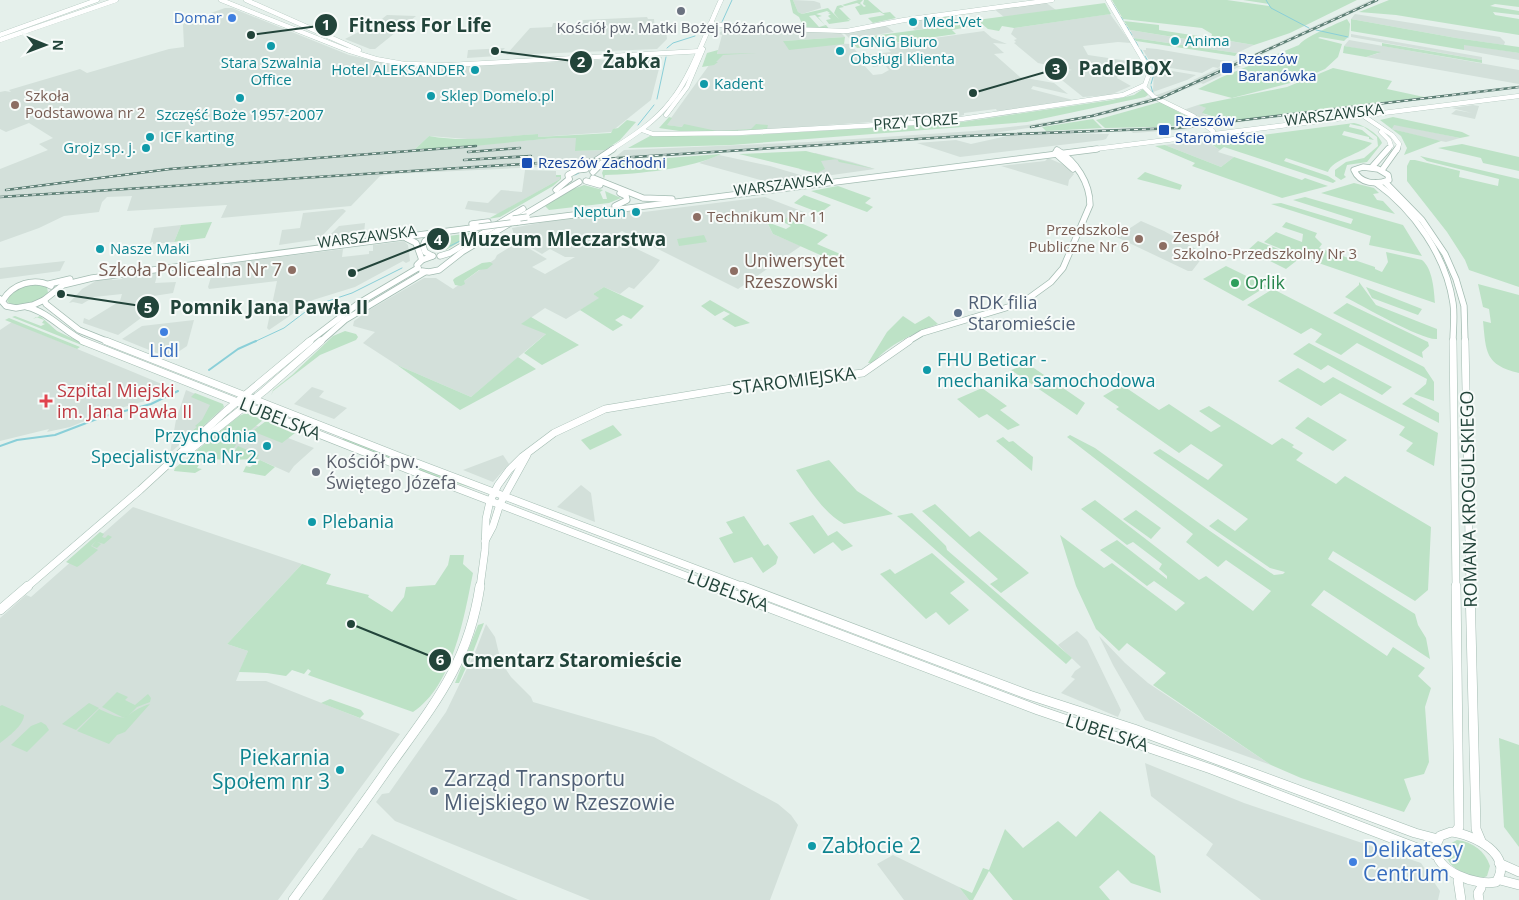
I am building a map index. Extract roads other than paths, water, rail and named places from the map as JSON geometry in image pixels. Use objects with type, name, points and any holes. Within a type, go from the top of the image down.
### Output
[{"type":"main road","points":[[0,35],[97,0]]},
{"type":"main road","points":[[0,40],[116,0]]},
{"type":"main road","points":[[221,0],[339,48],[369,57],[404,64],[699,51]]},
{"type":"main road","points":[[246,0],[347,45],[374,54],[410,61],[451,63]]},
{"type":"main road","points":[[586,182],[604,161],[646,131],[675,96],[723,0]]},
{"type":"main road","points":[[712,24],[757,28],[847,31],[904,20],[1052,0]]},
{"type":"main road","points":[[1108,0],[1149,68],[1150,77],[1144,86],[1148,88],[1152,95],[1201,121],[1213,133]]},
{"type":"main road","points":[[280,23],[288,20]]},
{"type":"main road","points":[[339,48],[347,45]]},
{"type":"main road","points":[[369,57],[374,54]]},
{"type":"main road","name":"PRZY TORZE","points":[[646,131],[684,134],[747,133],[954,120],[1111,98],[1132,92],[1144,86]]},
{"type":"main road","name":"WARSZAWSKA","points":[[0,293],[29,283],[41,282],[49,284],[98,272],[403,237],[864,178],[1056,151],[1063,153],[1356,115],[1519,92]]},
{"type":"main road","name":"WARSZAWSKA","points":[[1356,115],[1364,116],[1519,96]]},
{"type":"main road","points":[[1356,115],[1385,135],[1390,142],[1390,148],[1372,167]]},
{"type":"main road","points":[[1364,116],[1392,135],[1399,144],[1398,150],[1382,170]]},
{"type":"main road","points":[[569,179],[568,175],[570,173],[583,169],[646,131]]},
{"type":"main road","name":"WARSZAWSKA","points":[[52,291],[89,278],[148,267],[672,198],[1213,133]]},
{"type":"main road","name":"STAROMIEJSKA","points":[[1056,151],[1081,176]]},
{"type":"main road","name":"STAROMIEJSKA","points":[[486,542],[485,524],[490,501],[494,492],[519,458],[543,439],[589,414],[614,407],[744,386],[861,374],[922,333],[1016,306],[1051,282],[1066,263],[1091,200],[1089,188],[1063,153]]},
{"type":"main road","points":[[1358,167],[1372,167],[1382,170],[1389,177],[1381,182],[1362,180],[1354,173],[1354,170],[1358,167]]},
{"type":"main road","points":[[583,169],[643,198],[672,198]]},
{"type":"main road","points":[[864,178],[869,174]]},
{"type":"main road","points":[[0,610],[328,325],[418,268],[417,265],[422,260],[432,256],[440,256],[459,248],[569,179],[586,182],[626,196],[626,201],[615,206]]},
{"type":"main road","points":[[824,179],[832,182]]},
{"type":"main road","points":[[140,490],[254,400],[345,320],[425,272],[439,270],[446,266],[447,262],[462,252],[579,182]]},
{"type":"main road","name":"ROMANA KROGULSKIEGO","points":[[1381,182],[1403,207],[1433,247],[1446,275],[1453,304],[1459,819],[1459,827],[1456,831]]},
{"type":"main road","name":"ROMANA KROGULSKIEGO","points":[[1381,182],[1424,222],[1442,248],[1452,266],[1464,306],[1476,829],[1481,841]]},
{"type":"main road","points":[[432,256],[423,249],[424,243],[433,236],[448,231]]},
{"type":"main road","points":[[403,237],[416,243],[422,260]]},
{"type":"main road","points":[[440,256],[445,258],[447,262]]},
{"type":"main road","points":[[418,268],[425,272]]},
{"type":"main road","points":[[10,291],[1,300],[3,304],[10,307],[27,307],[44,300],[52,291],[49,284]]},
{"type":"main road","name":"LUBELSKA","points":[[44,300],[70,325],[254,400],[1029,695],[1134,729],[1414,833],[1438,839]]},
{"type":"main road","name":"LUBELSKA","points":[[27,307],[37,309],[61,330],[76,338],[490,501],[1038,710],[1211,769],[1438,856]]},
{"type":"main road","points":[[61,330],[70,325]]},
{"type":"main road","points":[[131,360],[139,354]]},
{"type":"main road","name":"STAROMIEJSKA","points":[[486,542],[500,504],[528,452]]},
{"type":"main road","points":[[293,900],[422,723],[454,674],[471,633],[476,613],[486,542]]},
{"type":"main road","points":[[818,626],[825,623],[824,617]]},
{"type":"main road","points":[[1456,831],[1481,841],[1493,853],[1499,863],[1500,880],[1491,887],[1481,888],[1469,886],[1458,880],[1448,871],[1438,856],[1436,846],[1438,839],[1445,833],[1456,831]]},
{"type":"main road","points":[[1499,863],[1519,872]]},
{"type":"main road","points":[[1458,880],[1461,900]]},
{"type":"main road","points":[[1500,880],[1519,885]]},
{"type":"main road","points":[[1479,900],[1478,893],[1481,888]]},
{"type":"waterway","points":[[722,22],[732,0]]},
{"type":"waterway","points":[[1266,0],[1271,8],[1309,28]]},
{"type":"waterway","points":[[1113,4],[1119,14]]},
{"type":"waterway","points":[[1123,22],[1126,25]]},
{"type":"waterway","points":[[1316,30],[1348,37]]},
{"type":"waterway","points":[[667,48],[673,43],[695,36]]},
{"type":"waterway","points":[[1136,42],[1138,46]]},
{"type":"waterway","points":[[1141,50],[1143,54]]},
{"type":"waterway","points":[[1145,56],[1149,63]]},
{"type":"waterway","points":[[657,99],[666,57]]},
{"type":"waterway","points":[[1151,84],[1154,74],[1152,67]]},
{"type":"waterway","points":[[1151,86],[1153,93]]},
{"type":"waterway","points":[[638,125],[654,105]]},
{"type":"waterway","points":[[575,175],[579,173]]},
{"type":"waterway","points":[[450,246],[462,240]]},
{"type":"waterway","points":[[254,342],[284,328],[313,306],[352,293],[402,268]]},
{"type":"waterway","points":[[209,370],[238,349],[256,341]]},
{"type":"waterway","points":[[0,446],[17,440],[55,435],[102,417],[151,404],[178,391]]},
{"type":"railway","points":[[1031,127],[1092,116],[1161,98],[1377,0]]},
{"type":"railway","points":[[0,197],[965,136],[1177,128],[1519,87]]},
{"type":"railway","points":[[6,190],[170,169],[476,146]]},
{"type":"railway","points":[[468,152],[520,148]]},
{"type":"railway","points":[[464,160],[531,156]]},
{"type":"place","name":"Kościół pw. Matki Bożej Różańcowej","points":[[681,11]]},
{"type":"place","name":"Domar","points":[[232,18]]},
{"type":"place","name":"Med-Vet","points":[[913,22]]},
{"type":"place","name":"Fitness For Life","points":[[251,35]]},
{"type":"place","name":"Anima","points":[[1175,41]]},
{"type":"place","name":"Stara Szwalnia Office","points":[[271,46]]},
{"type":"place","name":"Żabka","points":[[495,51]]},
{"type":"place","name":"PGNiG Biuro Obsługi Klienta","points":[[840,51]]},
{"type":"place","name":"Rzeszów Baranówka","points":[[1227,68]]},
{"type":"place","name":"Hotel ALEKSANDER","points":[[475,70]]},
{"type":"place","name":"Kadent","points":[[704,84]]},
{"type":"place","name":"PadelBOX","points":[[973,93]]},
{"type":"place","name":"Sklep Domelo.pl","points":[[431,96]]},
{"type":"place","name":"Szczęść Boże 1957-2007","points":[[240,98]]},
{"type":"place","name":"Szkoła Podstawowa nr 2","points":[[15,105]]},
{"type":"place","name":"Rzeszów Staromieście","points":[[1164,130]]},
{"type":"place","name":"ICF karting","points":[[150,137]]},
{"type":"place","name":"Grojz sp. j.","points":[[146,148]]},
{"type":"place","name":"Rzeszów Zachodni","points":[[527,163]]},
{"type":"place","name":"Neptun","points":[[636,212]]},
{"type":"place","name":"Technikum Nr 11","points":[[697,217]]},
{"type":"place","name":"Przedszkole Publiczne Nr 6","points":[[1139,239]]},
{"type":"place","name":"Zespół Szkolno-Przedszkolny Nr 3","points":[[1163,246]]},
{"type":"place","name":"Nasze Maki","points":[[100,249]]},
{"type":"place","name":"Szkoła Policealna Nr 7","points":[[292,270]]},
{"type":"place","name":"Uniwersytet Rzeszowski","points":[[734,271]]},
{"type":"place","name":"Muzeum Mleczarstwa","points":[[352,273]]},
{"type":"place","name":"Orlik","points":[[1235,283]]},
{"type":"place","name":"Pomnik Jana Pawła II","points":[[61,294]]},
{"type":"place","name":"RDK filia Staromieście","points":[[958,313]]},
{"type":"place","name":"Lidl","points":[[164,332]]},
{"type":"place","name":"FHU Beticar - mechanika samochodowa","points":[[927,370]]},
{"type":"place","name":"Szpital Miejski im. Jana Pawła II","points":[[46,401]]},
{"type":"place","name":"Przychodnia Specjalistyczna Nr 2","points":[[267,446]]},
{"type":"place","name":"Kościół pw. Świętego Józefa","points":[[316,472]]},
{"type":"place","name":"Plebania","points":[[312,522]]},
{"type":"place","name":"Cmentarz Staromieście","points":[[351,624]]},
{"type":"place","name":"Piekarnia Społem nr 3","points":[[340,770]]},
{"type":"place","name":"Zarząd Transportu Miejskiego w Rzeszowie","points":[[434,791]]},
{"type":"place","name":"Zabłocie 2","points":[[812,846]]},
{"type":"place","name":"Delikatesy Centrum","points":[[1353,862]]}]
